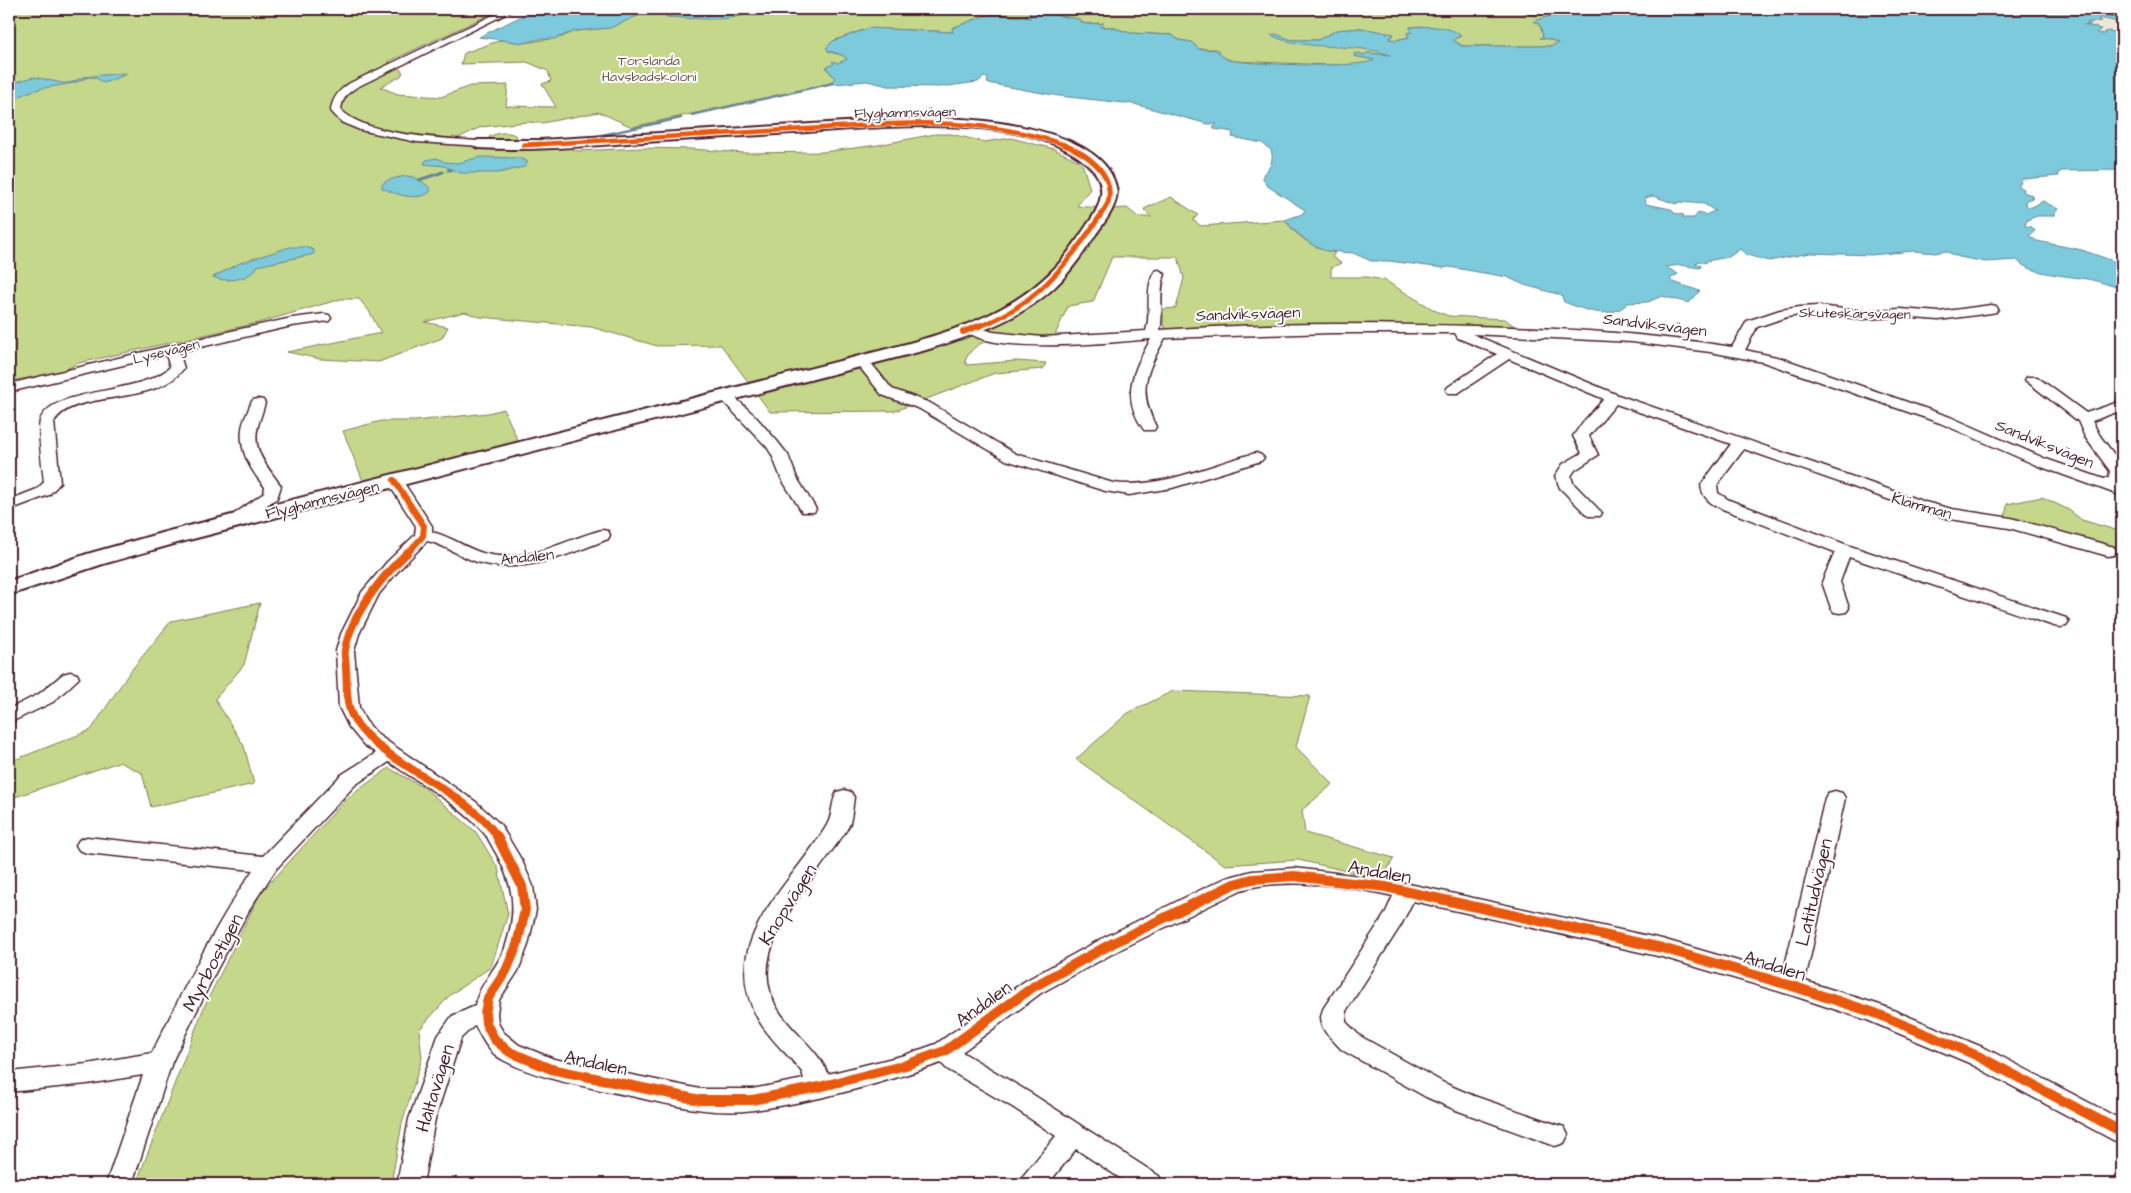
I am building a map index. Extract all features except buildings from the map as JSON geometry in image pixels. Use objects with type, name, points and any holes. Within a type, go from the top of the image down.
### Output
[{"type":"street","points":[[478,144],[403,137],[355,126],[336,111],[335,104],[342,93],[364,80],[512,9]]},
{"type":"street","name":"Flyghamnsvägen","points":[[9,588],[96,559],[239,520],[725,396],[916,346],[972,329],[1011,311],[1035,296],[1054,280],[1072,258],[1099,218],[1109,197],[1109,186],[1104,174],[1090,159],[1058,142],[1026,133],[977,124],[942,122],[901,123],[538,144],[478,144]]},
{"type":"street","points":[[1148,427],[1138,401],[1138,393],[1142,374],[1159,337],[1156,334],[1156,281],[1158,274]]},
{"type":"street","name":"Skuteskärsvägen","points":[[1737,352],[1752,324],[1785,313],[1818,310],[1862,315],[1900,313],[1939,316],[1991,309]]},
{"type":"street","name":"Lysevägen","points":[[9,388],[283,324],[324,318]]},
{"type":"street","name":"Sandviksvägen","points":[[972,329],[982,334],[1036,341],[1290,329],[1458,328],[1611,335],[1737,352],[1776,361],[1945,420],[2041,462],[2122,490]]},
{"type":"street","name":"Klämman","points":[[1458,328],[1463,335],[1613,398],[1919,505],[1950,514],[2011,523],[2108,551]]},
{"type":"street","points":[[9,505],[43,492],[52,483],[46,422],[47,416],[53,410],[90,399],[151,385],[168,378],[177,368],[172,350]]},
{"type":"street","points":[[1453,390],[1507,354]]},
{"type":"street","points":[[861,360],[887,392],[925,406],[1010,457],[1111,488],[1129,490],[1166,484],[1256,458]]},
{"type":"street","points":[[2032,380],[2084,419],[2093,437],[2106,452],[2118,471],[2117,479],[2105,485]]},
{"type":"street","points":[[725,396],[750,419],[772,444],[780,455],[789,478],[808,509]]},
{"type":"street","points":[[1594,512],[1566,485],[1563,476],[1569,467],[1590,455],[1581,436],[1588,425],[1613,398]]},
{"type":"street","points":[[239,520],[238,517],[271,495],[273,486],[262,476],[254,459],[248,435],[258,403]]},
{"type":"street","points":[[2084,419],[2122,405]]},
{"type":"street","points":[[1740,443],[1709,485],[1709,490],[1713,497],[1726,505],[1844,550],[2060,622]]},
{"type":"street","points":[[394,480],[424,526],[423,536],[379,581],[354,623],[345,651],[349,707],[356,723],[371,740],[469,806],[493,829],[511,861],[522,886],[525,910],[517,945],[506,971],[488,998],[485,1013]]},
{"type":"street","name":"Andalen","points":[[423,536],[441,538],[470,554],[486,559],[506,560],[550,556],[602,535]]},
{"type":"street","points":[[1840,608],[1831,582],[1844,550]]},
{"type":"street","points":[[9,718],[46,698],[70,678]]},
{"type":"street","name":"Myrbostigen","points":[[119,1184],[160,1062],[205,970],[244,900],[268,864],[348,780],[389,753]]},
{"type":"street","name":"Knopvägen","points":[[819,1087],[813,1069],[782,1034],[760,1003],[754,977],[758,949],[765,931],[838,824],[844,797]]},
{"type":"street","name":"Latitudvägen","points":[[1792,986],[1834,798]]},
{"type":"street","points":[[87,845],[268,864]]},
{"type":"street","name":"Andalen","points":[[485,1013],[486,1023],[494,1039],[510,1052],[560,1071],[700,1100],[752,1100],[819,1087],[906,1065],[945,1051],[1033,987],[1113,943],[1234,884],[1252,879],[1294,876],[1332,879],[1405,892],[1662,948],[1792,986],[1875,1013],[1978,1056],[2122,1132]]},
{"type":"street","name":"Andalen","points":[[1405,892],[1401,904],[1388,926],[1334,1010],[1334,1026],[1351,1043],[1435,1090],[1465,1103],[1555,1134]]},
{"type":"street","name":"Håltavägen","points":[[410,1184],[422,1119],[450,1036],[463,1019],[485,1013]]},
{"type":"street","points":[[945,1051],[956,1062],[1023,1101],[1150,1184]]},
{"type":"street","points":[[9,1082],[87,1074],[160,1062]]},
{"type":"street","points":[[1032,1184],[1073,1134]]},
{"type":"shaded area","points":[[2097,19],[2122,23],[2122,34],[2109,31],[2105,32],[2105,34],[2094,33],[2100,29],[2083,25],[2099,21]]},
{"type":"green space","name":"Torslanda Havsbadskoloni","points":[[9,9],[501,9],[388,62],[403,72],[401,76],[380,87],[398,94],[441,97],[470,86],[508,85],[506,106],[556,107],[542,84],[551,81],[548,71],[527,62],[461,64],[464,53],[501,40],[524,43],[562,37],[575,31],[608,28],[647,9],[667,11],[668,17],[698,18],[733,16],[767,9],[1514,9],[1535,16],[1540,13],[1572,13],[1543,18],[1536,22],[1541,28],[1543,37],[1559,43],[1551,46],[1463,46],[1453,40],[1461,36],[1421,26],[1410,27],[1411,32],[1407,33],[1409,37],[1396,40],[1389,39],[1394,35],[1361,28],[1337,30],[1318,40],[1291,40],[1278,35],[1288,41],[1376,49],[1392,55],[1368,53],[1364,55],[1358,53],[1354,56],[1374,60],[1356,65],[1233,61],[1223,57],[1215,49],[1199,49],[1191,42],[1179,40],[1172,35],[1130,33],[1111,27],[1099,27],[1099,23],[1085,24],[1078,19],[1031,11],[1033,14],[1025,15],[1031,18],[997,14],[984,16],[952,28],[954,32],[869,28],[833,41],[827,47],[829,52],[847,58],[846,61],[826,68],[835,78],[825,85],[632,127],[599,112],[542,123],[527,122],[481,127],[454,140],[493,143],[488,140],[490,136],[500,133],[511,133],[517,137],[513,141],[560,141],[576,151],[642,148],[745,153],[823,152],[878,145],[935,134],[951,134],[984,142],[1011,138],[1054,149],[1079,161],[1083,166],[1090,189],[1077,206],[1111,209],[1127,208],[1138,217],[1151,217],[1144,209],[1171,197],[1198,215],[1193,220],[1201,226],[1285,220],[1300,237],[1320,248],[1335,253],[1332,257],[1341,263],[1331,268],[1331,277],[1367,277],[1384,280],[1436,311],[1449,316],[1505,319],[1516,327],[1385,325],[1166,330],[1163,324],[1163,309],[1176,308],[1184,278],[1178,257],[1112,257],[1093,302],[1068,306],[1056,333],[1055,346],[987,341],[974,348],[965,361],[967,365],[1016,361],[1046,363],[1043,369],[995,373],[895,411],[770,412],[721,345],[657,346],[591,327],[480,317],[465,312],[424,322],[448,327],[442,338],[379,362],[320,359],[287,352],[381,333],[369,311],[359,299],[341,299],[258,323],[79,363],[58,373],[9,381]]},
{"type":"green space","points":[[504,409],[518,441],[363,481],[343,431],[381,421],[415,421],[488,413]]},
{"type":"green space","points":[[2042,497],[2069,510],[2082,520],[2122,532],[2122,550],[2039,526],[2005,520],[2007,504]]},
{"type":"green space","points":[[260,603],[244,665],[215,699],[244,746],[254,784],[151,807],[142,773],[119,762],[9,799],[9,762],[91,730],[129,673],[171,621]]},
{"type":"green space","points":[[1173,691],[1310,696],[1296,747],[1333,784],[1302,810],[1305,833],[1394,858],[1382,879],[1298,860],[1225,865],[1076,759],[1128,713]]},
{"type":"green space","points":[[389,768],[426,789],[476,832],[498,868],[508,914],[491,967],[450,995],[419,1030],[422,1058],[402,1124],[391,1184],[136,1184],[204,1007],[260,894],[347,798]]},
{"type":"water","points":[[536,9],[647,9],[642,14],[610,28],[575,31],[554,39],[539,39],[524,43],[479,37]]},
{"type":"water","points":[[647,9],[767,9],[735,17],[706,19],[668,17],[665,16],[667,11],[665,10]]},
{"type":"water","points":[[1514,9],[2122,9],[2122,16],[2099,15],[2122,19],[2122,23],[2100,18],[2098,19],[2101,21],[2087,23],[2091,25],[2084,25],[2101,29],[2096,33],[2104,34],[2104,32],[2109,31],[2122,34],[2122,170],[2062,171],[2058,173],[2059,176],[2022,179],[2018,186],[2024,189],[2023,192],[2032,195],[2033,198],[2026,200],[2025,203],[2028,207],[2043,201],[2058,209],[2053,216],[2037,216],[2027,220],[2025,226],[2032,227],[2035,231],[2029,236],[2037,241],[2082,250],[2122,264],[2122,289],[2092,280],[2041,272],[2023,265],[2017,260],[1986,262],[1959,257],[1945,251],[1935,253],[1914,251],[1871,255],[1810,253],[1769,261],[1746,255],[1740,249],[1729,257],[1706,261],[1706,263],[1700,261],[1695,263],[1701,265],[1700,268],[1680,265],[1666,267],[1678,274],[1670,279],[1673,282],[1700,291],[1689,303],[1662,296],[1648,302],[1628,303],[1613,312],[1589,311],[1564,302],[1561,295],[1524,285],[1507,277],[1449,267],[1371,261],[1353,253],[1326,251],[1312,245],[1285,220],[1302,214],[1305,210],[1266,185],[1263,174],[1271,163],[1271,150],[1262,143],[1232,137],[1233,132],[1214,129],[1213,127],[1217,124],[1208,124],[1134,104],[1059,96],[987,83],[988,78],[984,77],[978,82],[940,87],[888,86],[867,81],[835,84],[830,83],[835,78],[826,67],[834,64],[832,61],[838,63],[847,59],[842,55],[827,50],[827,47],[833,41],[869,28],[953,32],[952,28],[984,16],[997,14],[1031,18],[1025,15],[1031,14],[1029,13],[1031,11],[1078,19],[1085,24],[1104,23],[1100,27],[1111,27],[1130,33],[1172,35],[1179,40],[1191,42],[1199,49],[1218,50],[1228,60],[1304,65],[1365,63],[1374,60],[1354,56],[1354,54],[1358,53],[1364,55],[1367,53],[1390,55],[1362,49],[1298,43],[1271,35],[1276,34],[1291,40],[1318,40],[1337,30],[1361,28],[1394,34],[1389,39],[1396,40],[1409,37],[1407,33],[1411,32],[1410,27],[1429,26],[1449,29],[1461,35],[1453,40],[1462,46],[1551,46],[1558,43],[1540,38],[1543,36],[1540,25],[1534,21],[1570,13],[1540,13],[1535,16]],"holes":[[[1653,196],[1676,204],[1679,202],[1704,204],[1715,211],[1705,215],[1698,213],[1694,218],[1683,218],[1684,215],[1674,213],[1671,209],[1646,204],[1645,198]]]},
{"type":"water","points":[[127,74],[104,83],[89,77],[75,82],[26,93],[13,101],[13,112],[9,114],[9,84],[34,77],[70,83],[84,77]]},
{"type":"water","points":[[480,157],[520,158],[528,162],[524,167],[498,173],[460,173],[444,166],[424,164],[426,160],[437,158],[445,162],[458,163]]},
{"type":"water","points":[[405,176],[421,181],[430,188],[430,192],[413,197],[399,195],[382,188],[382,184],[388,180]]},
{"type":"water","points":[[290,247],[305,247],[314,250],[314,254],[257,266],[250,274],[237,279],[224,280],[213,277],[240,263]]},
{"type":"waterway","points":[[692,115],[833,83]]},
{"type":"waterway","points":[[588,138],[681,118]]},
{"type":"waterway","points":[[419,180],[443,172]]},
{"type":"cycle path","points":[[524,145],[937,122],[1011,130],[1042,137],[1070,147],[1092,160],[1106,177],[1108,203],[1069,260],[1030,299],[999,318],[963,332]]},
{"type":"cycle path","points":[[394,480],[424,526],[423,536],[393,566],[371,592],[350,634],[345,651],[349,707],[356,723],[371,740],[469,807],[493,829],[511,861],[522,886],[525,910],[517,945],[506,971],[488,998],[485,1013],[486,1023],[494,1039],[510,1052],[551,1069],[700,1100],[752,1100],[819,1087],[906,1065],[945,1051],[1033,987],[1113,943],[1196,902],[1234,884],[1252,879],[1294,876],[1386,887],[1662,948],[1792,986],[1875,1013],[1978,1056],[2122,1132]]}]
